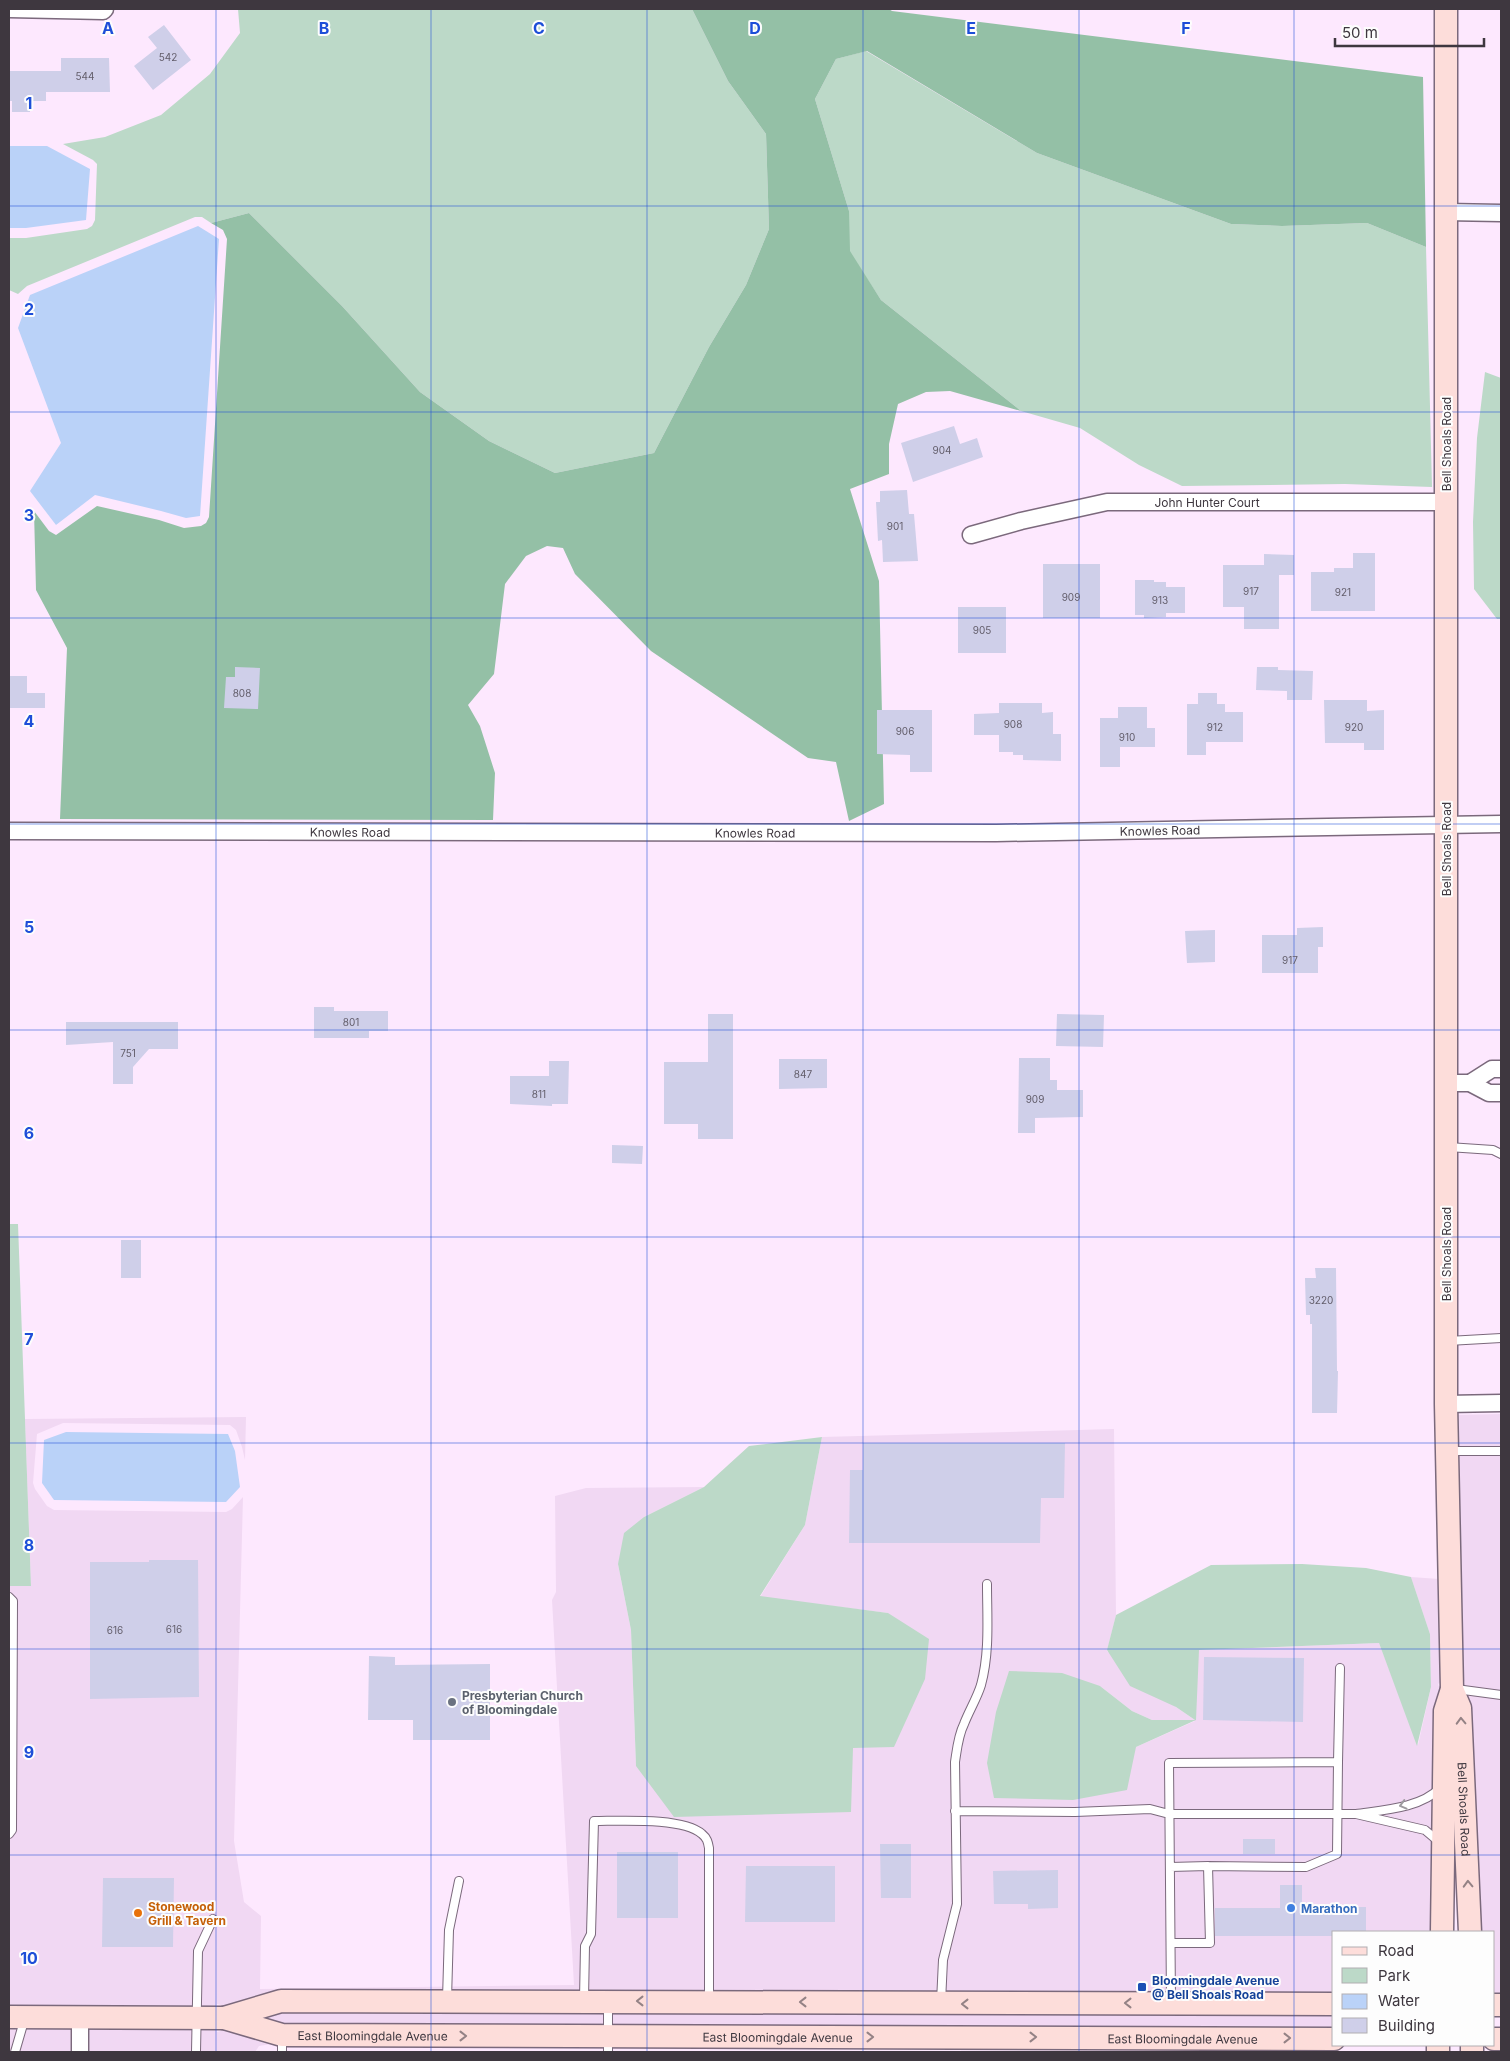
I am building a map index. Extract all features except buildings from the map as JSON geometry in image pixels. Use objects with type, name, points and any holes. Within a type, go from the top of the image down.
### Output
[{"type":"main road","name":"Bell Shoals Road","points":[[1442,1931],[1445,1711],[1452,1689],[1446,1404],[1446,9]]},
{"type":"main road","name":"Bell Shoals Road","points":[[1452,1689],[1460,1708],[1470,1931]]},
{"type":"main road","name":"East Bloomingdale Avenue","points":[[17,2017],[224,2018],[281,2001],[1332,2004]]},
{"type":"main road","name":"East Bloomingdale Avenue","points":[[224,2018],[282,2044],[608,2044],[1332,2039]]},
{"type":"street","points":[[9,9],[103,11],[105,9]]},
{"type":"street","points":[[1446,212],[1501,213]]},
{"type":"street","name":"John Hunter Court","points":[[971,535],[1021,521],[1107,502],[1446,502]]},
{"type":"street","name":"Knowles Road","points":[[9,830],[996,833],[1501,824]]},
{"type":"street","points":[[1470,1083],[1492,1069],[1501,1069]]},
{"type":"street","points":[[1446,1083],[1470,1083],[1489,1093],[1501,1093]]},
{"type":"street","points":[[1446,1404],[1501,1403]]},
{"type":"street","points":[[80,2017],[80,2052]]},
{"type":"lane","points":[[1446,1147],[1493,1150],[1501,1154]]},
{"type":"lane","points":[[1446,1341],[1501,1338]]},
{"type":"lane","points":[[1447,1451],[1501,1451]]},
{"type":"lane","points":[[941,2004],[943,1960],[957,1904],[955,1762],[957,1744],[980,1686],[985,1661],[987,1584]]},
{"type":"lane","points":[[9,1834],[12,1830],[11,1599]]},
{"type":"lane","points":[[1170,1867],[1306,1867],[1337,1854],[1340,1668]]},
{"type":"lane","points":[[1452,1689],[1501,1695]]},
{"type":"lane","points":[[1171,2004],[1169,1763],[1338,1762]]},
{"type":"lane","points":[[956,1811],[1075,1812],[1150,1809],[1169,1814],[1356,1814],[1396,1807],[1424,1799],[1432,1795],[1444,1782]]},
{"type":"lane","points":[[1356,1814],[1425,1830],[1432,1835],[1443,1849]]},
{"type":"lane","points":[[584,2001],[585,1946],[591,1934],[594,1821],[666,1822],[690,1828],[704,1836],[709,1848],[709,2002]]},
{"type":"lane","points":[[1170,1944],[1210,1943],[1208,1866]]},
{"type":"lane","points":[[447,2001],[449,1930],[459,1881]]},
{"type":"lane","points":[[196,2052],[198,1951],[213,1919]]},
{"type":"lane","points":[[608,2001],[608,2044]]},
{"type":"lane","points":[[15,2052],[17,2017]]},
{"type":"shaded area","points":[[1501,1414],[1501,1993],[1495,1993],[1495,1931],[1480,1931],[1463,1688],[1465,1682],[1462,1680],[1457,1415]]},
{"type":"shaded area","points":[[246,1417],[245,1460],[236,1430],[230,1425],[63,1423],[37,1434],[33,1483],[47,1506],[54,1510],[226,1512],[232,1509],[243,1497],[234,1841],[244,1902],[261,1916],[260,1989],[574,1985],[552,1600],[556,1592],[555,1496],[586,1488],[704,1487],[644,1517],[618,1564],[631,1630],[636,1766],[853,1748],[888,1613],[760,1597],[805,1525],[822,1437],[1114,1429],[1116,1615],[1107,1651],[1195,1720],[1198,1650],[1379,1643],[1418,1745],[1431,1687],[1430,1634],[1411,1577],[1439,1579],[1441,1682],[1438,1684],[1440,1690],[1431,1931],[1332,1931],[1332,1993],[281,1989],[224,2006],[217,2004],[216,2006],[9,2006],[9,1586],[31,1586],[25,1419]],"holes":[[[1100,1686],[1132,1711],[1152,1720],[1195,1721],[1136,1747]]]},
{"type":"shaded area","points":[[282,2012],[1332,2016],[1332,2027],[283,2024],[263,2018]]},
{"type":"shaded area","points":[[70,2028],[70,2052],[9,2052],[9,2030]]},
{"type":"shaded area","points":[[90,2029],[216,2029],[217,2032],[224,2030],[271,2044],[259,2046],[255,2052],[90,2052]]},
{"type":"green space","points":[[238,9],[692,9],[728,81],[766,134],[769,229],[746,285],[709,347],[654,453],[555,473],[489,441],[420,392],[342,306],[249,213],[211,223],[202,217],[195,217],[27,286],[18,294],[9,290],[9,238],[26,238],[87,229],[92,226],[95,220],[97,164],[63,144],[105,137],[161,115],[210,74],[240,33]]},
{"type":"green space","points":[[692,9],[889,9],[892,11],[1423,77],[1426,247],[1367,223],[1282,226],[1231,224],[1037,153],[867,51],[836,59],[815,99],[849,211],[850,251],[881,300],[1021,411],[950,391],[926,392],[898,404],[889,444],[889,474],[850,489],[879,581],[884,804],[849,821],[836,762],[808,758],[651,651],[575,574],[563,548],[547,546],[526,556],[505,584],[494,674],[468,705],[480,726],[495,773],[493,820],[60,819],[67,648],[36,590],[34,511],[49,531],[56,535],[97,506],[159,520],[184,528],[201,526],[206,523],[209,517],[227,239],[223,230],[211,223],[249,213],[342,306],[420,392],[489,441],[555,473],[654,453],[709,347],[746,285],[769,229],[766,134],[728,81]]},
{"type":"green space","points":[[866,51],[1037,153],[1231,224],[1282,226],[1367,223],[1426,247],[1432,487],[1345,484],[1182,486],[1139,465],[1080,428],[1021,411],[881,300],[849,251],[849,211],[815,99],[836,59]]},
{"type":"green space","points":[[1485,372],[1501,378],[1501,619],[1497,619],[1474,589],[1473,522],[1477,438]]},
{"type":"green space","points":[[9,1224],[18,1224],[31,1586],[9,1586]]},
{"type":"green space","points":[[822,1437],[805,1525],[760,1596],[888,1613],[929,1639],[925,1679],[894,1747],[853,1748],[851,1812],[674,1817],[636,1766],[631,1630],[618,1564],[624,1533],[644,1517],[704,1487],[749,1446]]},
{"type":"green space","points":[[1302,1564],[1366,1568],[1411,1577],[1430,1634],[1431,1687],[1417,1746],[1379,1643],[1199,1650],[1196,1720],[1136,1747],[1127,1790],[1073,1800],[994,1798],[987,1763],[996,1712],[1009,1671],[1062,1673],[1100,1686],[1132,1711],[1152,1720],[1195,1720],[1176,1707],[1130,1686],[1107,1650],[1116,1615],[1211,1565]]},
{"type":"water","points":[[9,146],[47,146],[90,169],[86,220],[26,228],[9,228]]},
{"type":"water","points":[[198,226],[219,239],[200,516],[186,518],[95,495],[56,525],[30,491],[61,443],[18,328],[30,295]]},
{"type":"water","points":[[66,1432],[228,1434],[235,1451],[240,1487],[226,1502],[54,1500],[42,1483],[44,1440]]},
{"type":"place","name":"Presbyterian Church of Bloomingdale","points":[[452,1702]]},
{"type":"place","name":"Marathon","points":[[1291,1908]]},
{"type":"place","name":"Stonewood Grill & Tavern","points":[[138,1913]]},
{"type":"place","name":"Bloomingdale Avenue @ Bell Shoals Road","points":[[1142,1987]]}]
